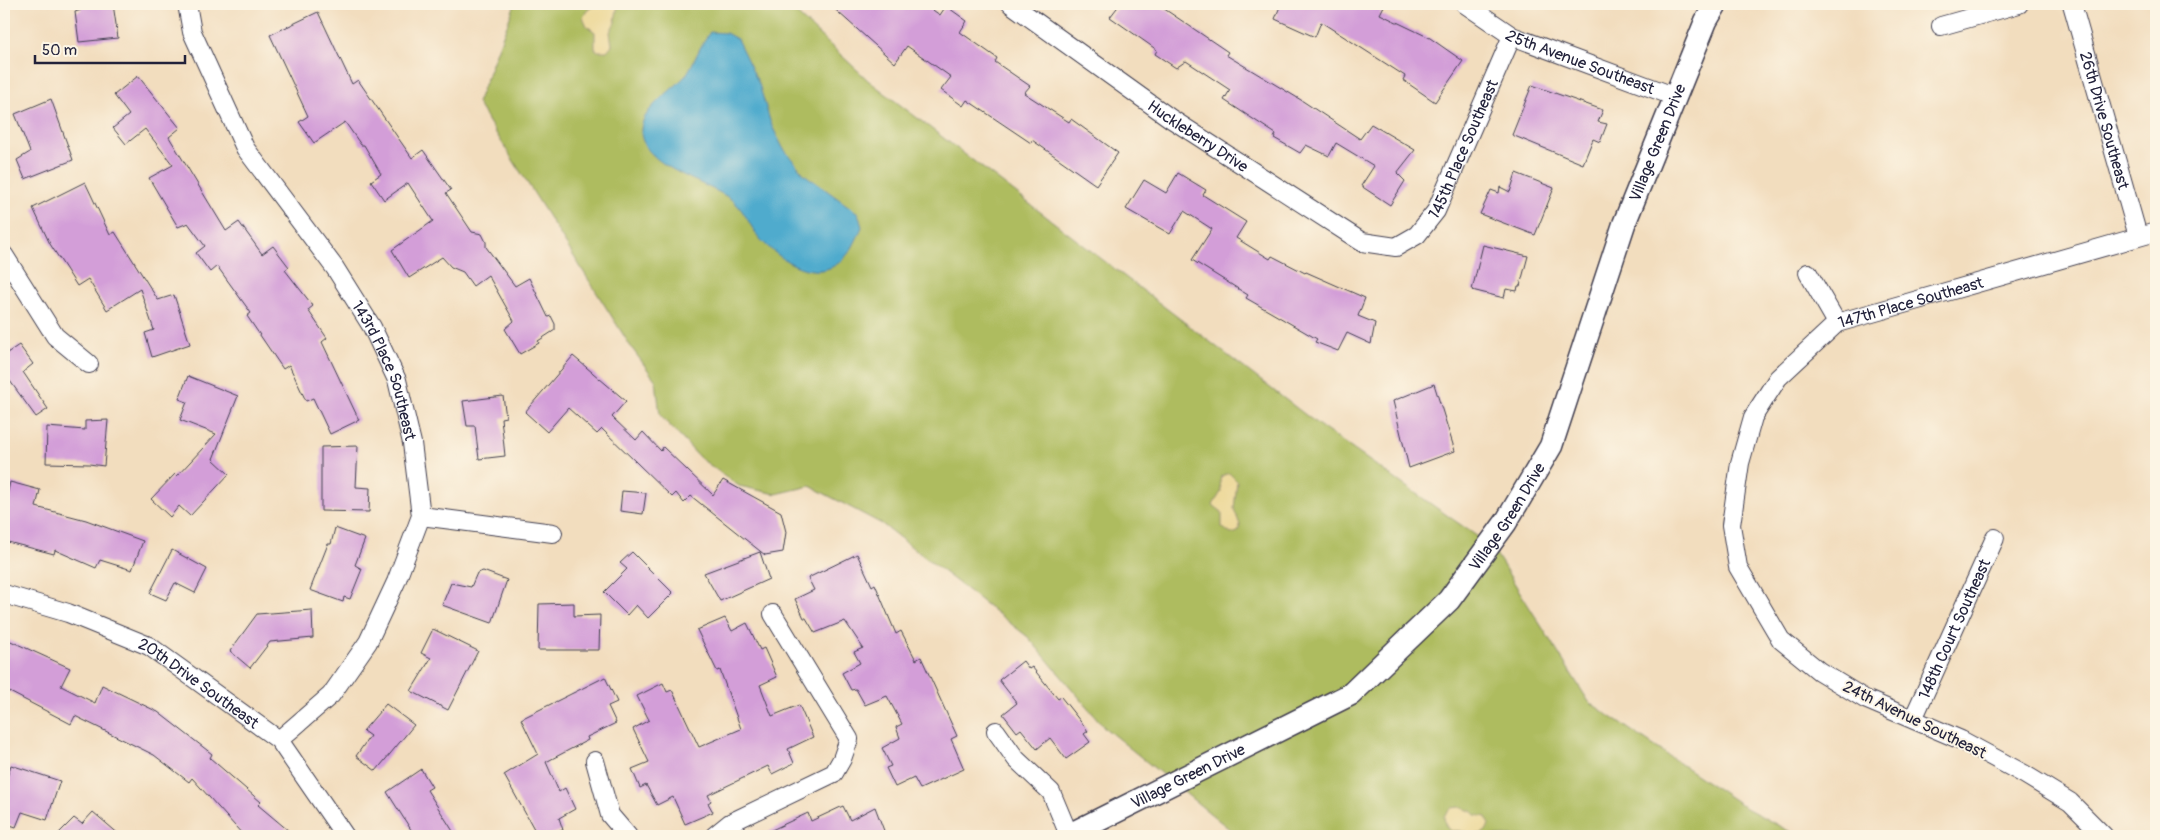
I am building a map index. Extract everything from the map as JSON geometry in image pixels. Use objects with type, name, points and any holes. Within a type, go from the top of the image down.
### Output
[{"type":"street","name":"143rd Place Southeast","points":[[187,4],[192,32],[245,148],[335,268],[372,328],[397,380],[412,443],[421,516],[396,582],[368,642],[331,695],[279,740]]},
{"type":"street","name":"Huckleberry Drive","points":[[1011,4],[1170,118],[1362,242],[1396,247]]},
{"type":"street","name":"25th Avenue Southeast","points":[[1465,4],[1512,36],[1676,97]]},
{"type":"street","name":"Village Green Drive","points":[[1068,836],[1351,694],[1449,600],[1506,522],[1551,446],[1624,224],[1706,21],[1716,4]]},
{"type":"street","points":[[1941,26],[2019,4]]},
{"type":"street","name":"26th Drive Southeast","points":[[2072,4],[2138,236]]},
{"type":"street","name":"145th Place Southeast","points":[[1396,247],[1417,235],[1436,211],[1512,36]]},
{"type":"street","name":"147th Place Southeast","points":[[1731,525],[1740,463],[1753,418],[1778,378],[1837,323],[2156,232]]},
{"type":"street","points":[[4,256],[55,336],[89,364]]},
{"type":"street","points":[[1808,273],[1837,323]]},
{"type":"street","points":[[421,516],[553,533]]},
{"type":"street","name":"24th Avenue Southeast","points":[[1731,525],[1738,567],[1781,640],[1818,671],[1865,699],[1961,740],[2039,783],[2070,802],[2104,836]]},
{"type":"street","name":"148th Court Southeast","points":[[1913,719],[1995,538]]},
{"type":"street","name":"20th Drive Southeast","points":[[4,594],[68,613],[149,646],[279,740],[345,836]]},
{"type":"street","points":[[714,836],[730,822],[834,772],[842,759],[849,739],[773,614]]},
{"type":"street","points":[[996,731],[1016,759],[1051,792],[1068,836]]},
{"type":"street","points":[[595,761],[610,815],[628,836]]},
{"type":"green space","points":[[515,4],[786,4],[869,81],[1324,429],[1491,546],[1589,702],[1746,808],[1798,836],[1238,836],[1105,728],[1028,637],[882,524],[810,486],[776,494],[739,486],[700,458],[660,415],[656,381],[631,347],[477,103]]},
{"type":"sand","points":[[599,4],[618,4],[615,22],[610,32],[612,45],[607,51],[595,49],[595,32],[587,26],[583,17],[588,9]]},
{"type":"sand","points":[[1229,473],[1237,481],[1234,509],[1240,525],[1238,532],[1231,534],[1222,527],[1222,512],[1213,505],[1221,492],[1220,480],[1222,476]]},
{"type":"sand","points":[[1459,807],[1471,811],[1475,815],[1486,817],[1489,823],[1485,832],[1474,834],[1448,829],[1444,816],[1452,808]]},
{"type":"water","points":[[710,32],[726,33],[737,39],[759,84],[771,124],[783,148],[804,174],[858,213],[862,227],[855,243],[842,260],[831,267],[819,270],[807,269],[783,258],[761,240],[737,204],[721,193],[677,172],[663,163],[651,153],[643,142],[641,129],[647,113],[686,75]]},
{"type":"building","points":[[81,4],[113,4],[118,38],[79,42],[75,12],[81,10]]},
{"type":"building","points":[[829,4],[924,4],[940,15],[946,6],[967,21],[960,32],[997,58],[995,62],[1030,86],[1024,93],[1069,122],[1071,119],[1118,153],[1096,185],[1032,140],[1031,143],[967,100],[963,106],[941,90],[951,77],[907,46],[895,63]]},
{"type":"building","points":[[1120,4],[1157,4],[1228,52],[1226,55],[1301,100],[1360,139],[1371,124],[1415,150],[1397,173],[1405,181],[1390,205],[1361,186],[1374,166],[1336,143],[1329,156],[1306,145],[1300,153],[1274,138],[1276,134],[1224,100],[1230,90],[1186,61],[1176,68],[1155,54],[1157,50],[1110,17]]},
{"type":"building","points":[[1281,4],[1385,4],[1380,14],[1430,38],[1463,61],[1435,102],[1403,80],[1405,76],[1321,22],[1315,37],[1275,19]]},
{"type":"building","points":[[318,12],[352,84],[358,80],[412,158],[423,150],[451,190],[446,193],[472,232],[482,234],[486,247],[515,286],[529,278],[548,317],[551,316],[555,324],[555,330],[538,341],[539,343],[520,354],[505,329],[514,321],[488,275],[473,286],[463,272],[451,267],[442,257],[409,278],[392,250],[433,221],[408,183],[384,200],[371,181],[381,174],[364,145],[361,145],[345,122],[314,143],[299,122],[308,116],[270,35]]},
{"type":"building","points":[[138,76],[180,128],[169,137],[226,231],[239,222],[262,254],[273,246],[289,267],[285,270],[313,306],[308,310],[327,338],[322,342],[359,420],[330,434],[313,398],[306,401],[289,365],[283,369],[247,316],[251,313],[217,266],[210,272],[196,253],[205,246],[188,223],[178,227],[149,178],[173,165],[145,129],[126,144],[113,128],[129,115],[114,95]]},
{"type":"building","points":[[1532,85],[1603,110],[1598,122],[1607,124],[1600,142],[1593,139],[1583,164],[1512,135]]},
{"type":"building","points":[[51,99],[73,160],[25,179],[17,160],[30,152],[15,114]]},
{"type":"building","points":[[1178,173],[1206,190],[1203,195],[1246,222],[1236,238],[1270,259],[1272,256],[1305,273],[1365,298],[1358,316],[1375,323],[1371,344],[1347,333],[1338,351],[1315,342],[1317,339],[1246,298],[1248,295],[1192,260],[1212,229],[1184,211],[1170,234],[1126,209],[1144,180],[1166,193]]},
{"type":"building","points":[[1516,173],[1554,188],[1535,235],[1480,214],[1491,190],[1499,193],[1500,187],[1510,192]]},
{"type":"building","points":[[85,182],[110,235],[115,232],[158,300],[174,295],[190,344],[152,357],[145,333],[154,330],[140,289],[107,310],[88,279],[77,286],[50,244],[33,208]]},
{"type":"building","points":[[1483,245],[1528,256],[1517,291],[1506,289],[1504,298],[1472,290]]},
{"type":"building","points":[[19,345],[33,364],[23,372],[48,409],[36,417],[10,381],[4,386],[4,355]]},
{"type":"building","points":[[573,356],[626,401],[612,417],[636,440],[643,432],[661,451],[663,447],[713,495],[723,480],[781,512],[786,532],[783,552],[765,555],[691,496],[684,503],[676,493],[672,497],[602,429],[597,434],[568,408],[547,432],[525,412]]},
{"type":"building","points":[[188,376],[238,396],[213,459],[229,474],[190,516],[179,506],[170,517],[151,499],[175,474],[177,476],[216,434],[180,420],[187,402],[179,399]]},
{"type":"building","points":[[1434,384],[1455,451],[1409,468],[1393,401]]},
{"type":"building","points":[[503,396],[506,417],[501,418],[505,456],[479,459],[475,426],[467,426],[463,401]]},
{"type":"building","points":[[108,420],[104,466],[46,463],[47,427],[85,430],[85,421]]},
{"type":"building","points":[[358,446],[356,487],[370,488],[369,512],[321,511],[321,447]]},
{"type":"building","points":[[10,482],[40,490],[36,507],[86,520],[143,541],[132,570],[100,560],[96,568],[55,550],[54,554],[4,541],[4,509]]},
{"type":"building","points":[[622,491],[646,493],[643,514],[620,511]]},
{"type":"building","points":[[335,528],[365,539],[355,565],[362,569],[350,599],[344,597],[343,602],[310,590],[328,544],[331,544]]},
{"type":"building","points":[[172,550],[207,569],[195,593],[175,583],[166,600],[150,593]]},
{"type":"building","points":[[632,552],[673,593],[648,618],[636,605],[627,615],[604,592],[627,569],[620,563]]},
{"type":"building","points":[[760,552],[769,579],[720,601],[704,573]]},
{"type":"building","points":[[857,554],[872,586],[875,584],[896,634],[901,631],[916,660],[921,657],[957,736],[951,739],[964,769],[920,789],[914,778],[895,787],[886,768],[891,766],[882,748],[900,738],[896,727],[902,724],[887,696],[865,705],[856,689],[851,690],[842,673],[860,663],[854,652],[863,648],[845,621],[815,633],[806,618],[804,618],[795,599],[814,590],[808,578]]},
{"type":"building","points":[[483,571],[507,580],[492,623],[442,605],[451,583],[471,587],[477,573]]},
{"type":"building","points":[[574,603],[574,616],[600,615],[599,650],[538,650],[539,604]]},
{"type":"building","points":[[312,610],[313,638],[270,642],[250,668],[230,651],[257,614]]},
{"type":"building","points":[[725,618],[732,631],[747,623],[760,650],[764,648],[777,677],[760,685],[772,716],[799,705],[813,737],[788,749],[794,763],[772,774],[768,766],[708,795],[711,801],[708,803],[713,812],[685,824],[673,797],[657,805],[646,785],[640,788],[632,769],[649,762],[633,729],[649,720],[637,696],[663,683],[667,692],[672,690],[699,747],[741,729],[720,670],[717,671],[697,630]]},
{"type":"building","points":[[433,629],[478,651],[448,710],[411,691],[431,658],[421,653]]},
{"type":"building","points":[[4,638],[70,668],[61,686],[95,703],[102,685],[158,712],[212,754],[210,758],[261,802],[258,805],[295,836],[244,836],[192,778],[189,782],[154,755],[75,716],[71,724],[4,689]]},
{"type":"building","points":[[1023,661],[1029,669],[1032,667],[1058,699],[1061,697],[1088,731],[1084,734],[1090,742],[1066,759],[1050,738],[1037,749],[1021,729],[1017,732],[1003,714],[1017,703],[999,680]]},
{"type":"building","points":[[605,677],[617,702],[608,706],[616,723],[587,737],[588,740],[546,762],[559,792],[565,788],[575,809],[559,818],[563,830],[547,836],[538,836],[504,775],[538,754],[521,719]]},
{"type":"building","points":[[386,704],[414,725],[376,771],[356,756],[370,736],[363,731]]},
{"type":"building","points":[[11,765],[60,781],[47,820],[22,812],[16,827],[4,823],[4,786]]},
{"type":"building","points":[[421,769],[432,787],[427,790],[456,836],[415,836],[387,792]]},
{"type":"building","points":[[843,806],[850,820],[875,807],[886,836],[759,836],[808,813],[811,821]]},
{"type":"building","points":[[93,812],[121,836],[56,836],[74,818],[82,824]]}]
